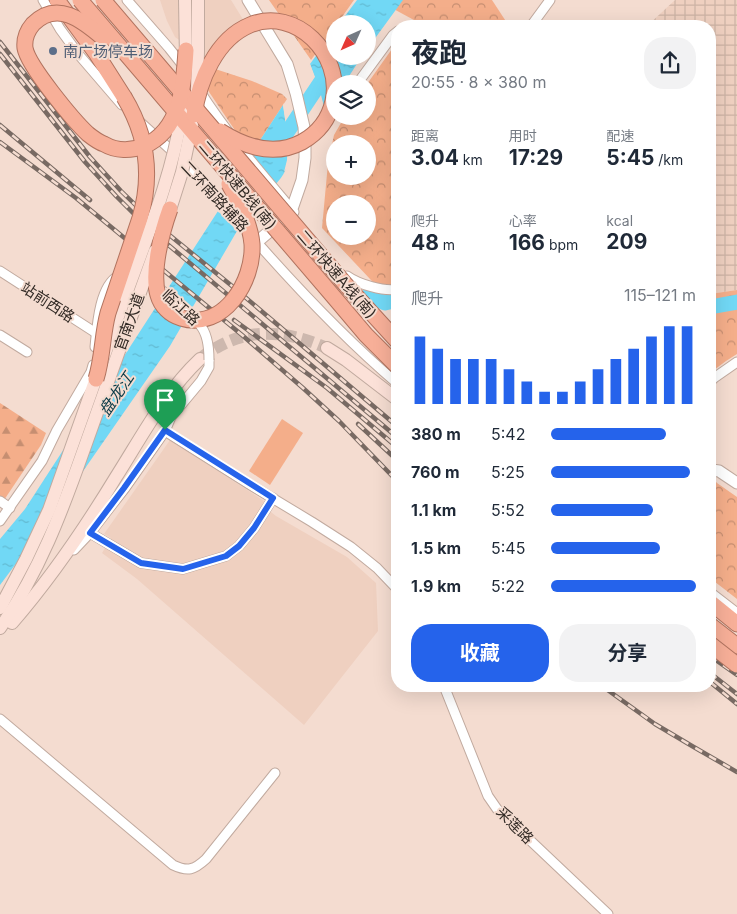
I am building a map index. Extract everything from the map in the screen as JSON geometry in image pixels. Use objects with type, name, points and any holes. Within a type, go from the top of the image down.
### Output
[{"type":"highway","points":[[57,0],[100,59],[130,106],[139,126],[146,158],[147,178],[144,202],[108,313],[104,329],[101,362],[96,378]]},
{"type":"highway","name":"二环快速B线(南)","points":[[80,0],[161,95],[193,129],[344,310],[391,360]]},
{"type":"highway","name":"二环快速A线(南)","points":[[104,0],[352,292],[391,334]]},
{"type":"highway","points":[[161,95],[113,47],[74,14],[59,10],[50,11],[40,17],[28,30],[25,45],[27,55],[52,91],[89,135],[105,145],[122,150],[146,145],[162,134],[170,123],[177,110],[181,96],[186,50]]},
{"type":"highway","points":[[170,209],[156,272],[156,284],[160,300],[169,312],[183,318],[200,320],[224,309],[241,289],[246,281],[251,264],[252,246],[247,222],[236,197],[216,162],[193,129],[194,112],[195,106],[198,93],[213,60],[232,37],[250,25],[270,21],[282,22],[305,32],[316,41],[330,61],[335,84],[332,107],[321,126],[296,145],[272,150],[257,148],[226,135],[203,116],[198,111],[194,107],[190,102]]},
{"type":"highway","points":[[716,607],[737,624]]},
{"type":"highway","points":[[716,630],[737,646]]},
{"type":"highway","points":[[716,649],[737,664]]},
{"type":"main road","name":"官南大道","points":[[0,628],[48,510],[161,200],[177,140],[183,105],[186,50],[185,0]]},
{"type":"main road","name":"官南大道","points":[[0,608],[16,592],[40,561],[63,507],[170,209],[193,129],[198,66],[198,0]]},
{"type":"main road","points":[[327,348],[352,364],[391,395]]},
{"type":"main road","points":[[0,635],[30,602],[56,568],[97,508],[171,390],[185,373],[204,360]]},
{"type":"main road","points":[[0,600],[16,592]]},
{"type":"street","name":"二环南路辅路","points":[[42,0],[68,41],[104,85],[136,118],[195,172],[327,317],[391,378]]},
{"type":"street","points":[[127,0],[170,48],[223,126],[347,276],[391,326]]},
{"type":"street","points":[[248,0],[287,64],[304,127],[305,140],[302,180],[292,210],[258,242]]},
{"type":"street","points":[[535,20],[550,0]]},
{"type":"street","points":[[363,75],[391,36]]},
{"type":"street","points":[[305,140],[326,122]]},
{"type":"street","name":"站前西路","points":[[0,271],[96,333]]},
{"type":"street","name":"临江路","points":[[0,521],[42,461],[57,430],[91,372],[100,308],[107,287],[114,278],[127,272],[135,272],[142,274],[162,289],[202,327],[205,334],[204,360]]},
{"type":"street","points":[[347,276],[355,282],[391,290]]},
{"type":"street","points":[[0,335],[27,352]]},
{"type":"street","points":[[56,568],[90,533],[165,430],[171,417],[201,381],[209,367],[204,360]]},
{"type":"street","points":[[716,377],[737,362]]},
{"type":"street","points":[[165,430],[351,547],[377,568],[391,583]]},
{"type":"street","points":[[716,471],[737,483]]},
{"type":"street","points":[[90,533],[141,563],[183,569],[226,556],[239,546],[254,528],[273,498]]},
{"type":"street","points":[[0,501],[10,508]]},
{"type":"street","points":[[716,597],[737,613]]},
{"type":"street","name":"采莲路","points":[[446,692],[488,796],[497,809],[608,914]]},
{"type":"street","points":[[0,719],[173,865],[186,870],[193,868],[206,859],[275,773]]},
{"type":"shaded area","points":[[160,0],[231,0],[244,21],[219,37],[206,59],[175,37]]},
{"type":"shaded area","points":[[675,0],[737,0],[737,290],[716,293],[716,20],[653,20]]},
{"type":"shaded area","points":[[170,440],[264,501],[262,505],[276,516],[347,557],[376,583],[378,631],[304,725],[137,579],[102,553],[111,538],[104,534]]},
{"type":"green space","points":[[269,0],[354,0],[343,15],[326,15],[326,39],[311,60]]},
{"type":"green space","points":[[377,0],[492,0],[505,20],[414,20]]},
{"type":"green space","points":[[391,50],[391,301],[338,245],[376,245],[376,195],[326,195],[326,232],[322,228],[326,185],[376,185],[376,135],[334,135],[340,125],[376,125],[376,75],[373,75]]},
{"type":"green space","points":[[203,65],[252,81],[282,94],[287,99],[251,154],[207,89]]},
{"type":"green space","points":[[737,290],[737,354],[716,368],[716,293]]},
{"type":"green space","points":[[0,403],[46,433],[41,445],[0,506]]},
{"type":"green space","points":[[282,419],[303,433],[270,485],[249,471]]},
{"type":"green space","points":[[716,482],[737,497],[737,599],[716,583]]},
{"type":"water","points":[[357,0],[403,0],[376,37],[376,15],[346,15]]},
{"type":"water","points":[[326,42],[326,65],[356,65],[350,75],[326,75],[325,111],[315,77],[310,64]]},
{"type":"water","points":[[283,105],[288,156],[285,171],[276,184],[251,154]]},
{"type":"water","points":[[218,211],[237,231],[170,346],[54,513],[0,585],[0,539],[25,509]]},
{"type":"pier","points":[[310,64],[321,95],[325,111],[323,112],[308,67]]},
{"type":"pier","points":[[284,103],[290,140],[288,166],[284,172],[288,140]]},
{"type":"waterway","name":"盘龙江","points":[[276,149],[332,65]]},
{"type":"waterway","points":[[368,296],[385,303],[391,302]]},
{"type":"waterway","points":[[716,306],[737,302]]},
{"type":"tunnel","points":[[200,359],[212,350],[230,341],[258,334],[285,335],[327,348]]},
{"type":"railway","points":[[0,42],[90,157],[121,191],[151,220],[391,421]]},
{"type":"railway","points":[[0,54],[85,162],[147,227],[391,432]]},
{"type":"railway","points":[[0,125],[90,200]]},
{"type":"railway","points":[[0,142],[76,198],[242,335],[339,421],[391,475]]},
{"type":"railway","points":[[234,320],[327,388],[391,442]]},
{"type":"railway","points":[[358,424],[391,455]]},
{"type":"railway","points":[[716,660],[737,675]]},
{"type":"railway","points":[[716,678],[737,694]]},
{"type":"railway","points":[[716,687],[737,704]]},
{"type":"railway","points":[[610,692],[655,724],[737,772]]},
{"type":"place","name":"南广场停车场","points":[[53,51]]},
{"type":"route","points":[[165,430],[273,498],[254,528],[239,546],[226,556],[183,569],[141,563],[90,533],[165,430]]}]
